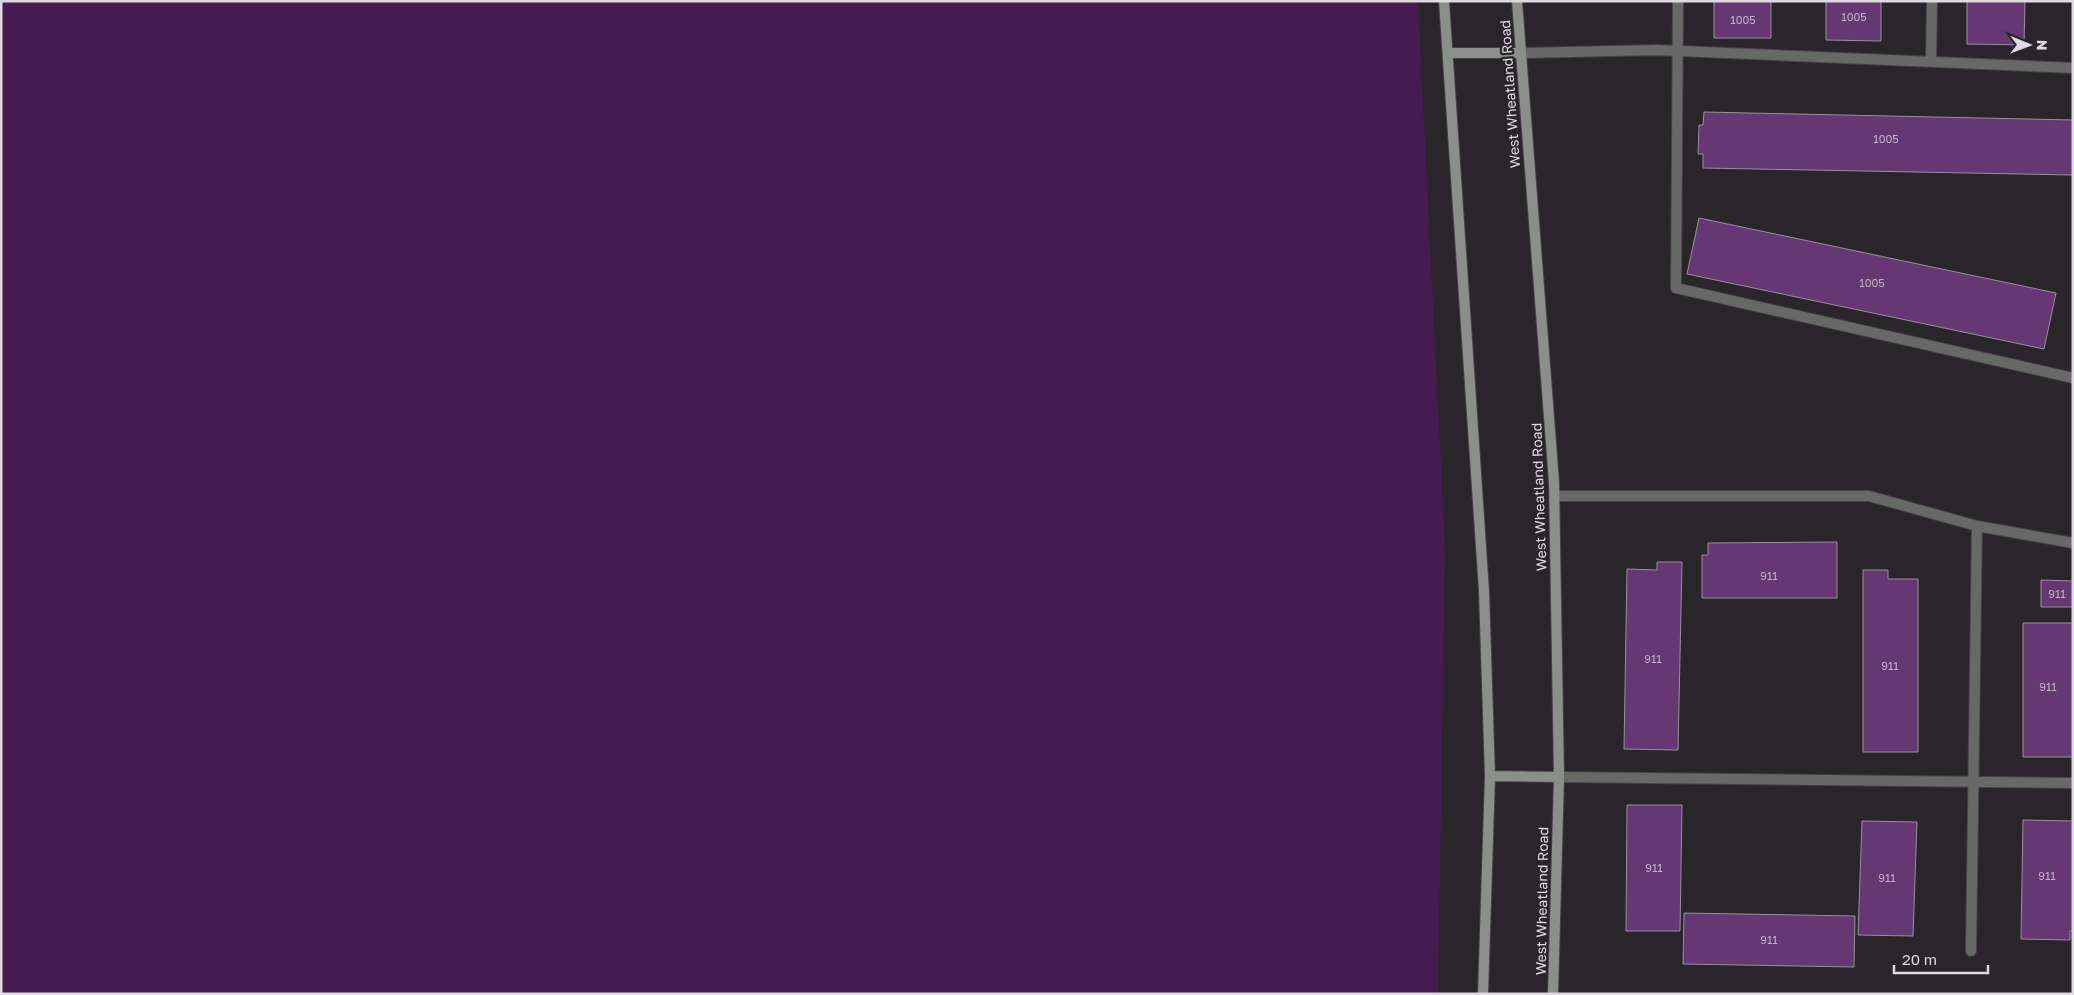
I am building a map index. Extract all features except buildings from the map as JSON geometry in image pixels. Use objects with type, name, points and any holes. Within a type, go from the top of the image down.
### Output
[{"type":"main road","points":[[1444,1],[1484,591],[1490,776],[1483,994]]},
{"type":"main road","name":"West Wheatland Road","points":[[1517,1],[1555,496],[1559,777],[1553,994]]},
{"type":"main road","points":[[1448,53],[1520,53]]},
{"type":"main road","points":[[1490,776],[1559,777]]},
{"type":"lane","points":[[1678,1],[1676,288],[2073,378]]},
{"type":"lane","points":[[1931,61],[1932,1]]},
{"type":"lane","points":[[1520,53],[1678,50],[2073,68]]},
{"type":"lane","points":[[1555,496],[1869,496],[1977,526],[2073,543]]},
{"type":"lane","points":[[1971,951],[1977,526]]},
{"type":"lane","points":[[1559,777],[2073,783]]},
{"type":"shaded area","points":[[1,1],[1418,1],[1445,548],[1438,994],[1,994]]}]
